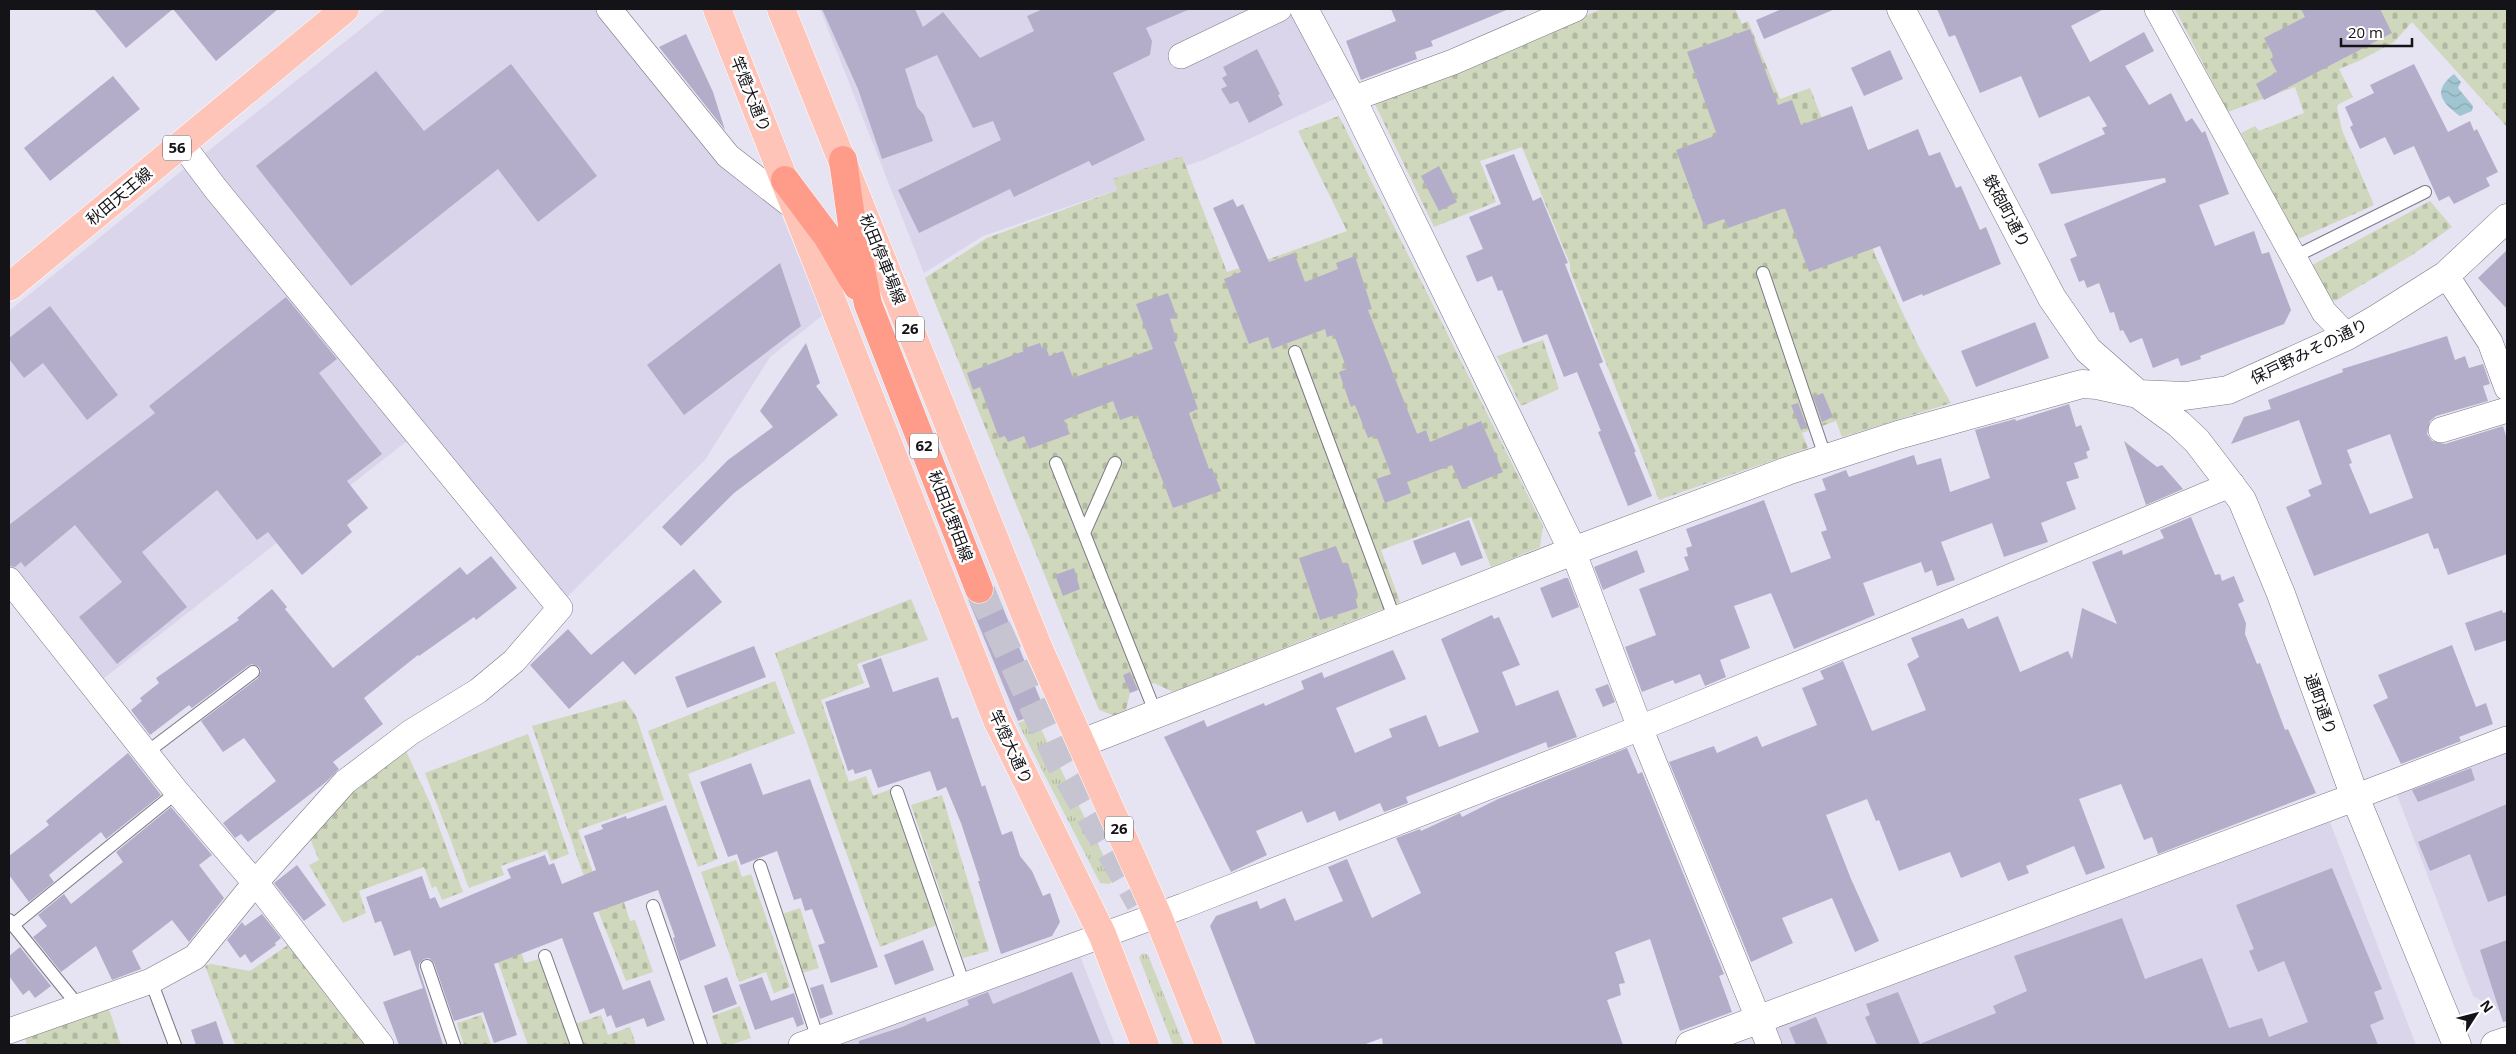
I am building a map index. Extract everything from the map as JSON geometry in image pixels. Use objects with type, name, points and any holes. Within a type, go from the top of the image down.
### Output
[{"type":"highway","name":"62","points":[[843,160],[852,224],[868,304]]},
{"type":"highway","name":"62","points":[[785,180],[827,236],[868,304]]},
{"type":"highway","name":"秋田北野田線","points":[[868,304],[979,589]]},
{"type":"main road","name":"竿燈大通り","points":[[717,9],[785,180]]},
{"type":"main road","name":"秋田停車場線","points":[[781,9],[1039,649],[1082,743]]},
{"type":"main road","name":"秋田天王線","points":[[9,287],[182,144],[336,12]]},
{"type":"main road","points":[[785,180],[796,209]]},
{"type":"main road","name":"竿燈大通り","points":[[796,209],[997,720],[1102,934],[1145,1045]]},
{"type":"main road","name":"26","points":[[1082,743],[1157,914],[1209,1045]]},
{"type":"street","points":[[609,9],[728,156],[796,209]]},
{"type":"street","points":[[1181,56],[1279,9]]},
{"type":"street","points":[[1304,9],[1352,99],[1573,551],[1640,728],[1769,1045]]},
{"type":"street","points":[[1352,99],[1453,62],[1575,9]]},
{"type":"street","name":"鉄砲町通り","points":[[1901,9],[2052,298],[2088,350],[2138,394]]},
{"type":"street","points":[[2157,9],[2324,312],[2348,336]]},
{"type":"street","points":[[9,1031],[42,1018],[80,1008],[151,981],[195,957],[256,883],[345,782],[411,732],[478,691],[514,661],[560,608],[215,188],[182,144]]},
{"type":"street","name":"保戸野みその通り","points":[[2138,394],[2185,396],[2228,390],[2348,336],[2446,275],[2507,218]]},
{"type":"street","points":[[2446,275],[2490,342],[2507,388]]},
{"type":"street","points":[[1082,743],[1573,551],[1826,459],[1898,435],[2082,384],[2097,385],[2138,394]]},
{"type":"street","name":"通町通り","points":[[2138,394],[2179,424],[2197,441],[2232,484],[2242,500],[2281,594],[2355,797],[2457,1045]]},
{"type":"street","points":[[2441,430],[2507,410]]},
{"type":"street","points":[[809,1042],[1193,902],[1640,728],[1897,624],[2232,484]]},
{"type":"street","points":[[9,580],[177,792],[256,883],[381,1045]]},
{"type":"street","points":[[1690,1045],[2507,739]]},
{"type":"street","points":[[2495,1045],[2507,1042]]},
{"type":"lane","points":[[2294,257],[2425,192]]},
{"type":"lane","points":[[1763,273],[1826,459]]},
{"type":"lane","points":[[1295,352],[1395,620]]},
{"type":"lane","points":[[1056,462],[1156,714]]},
{"type":"lane","points":[[1084,533],[1115,463]]},
{"type":"lane","points":[[146,753],[253,672]]},
{"type":"lane","points":[[80,1008],[11,922],[177,792]]},
{"type":"lane","points":[[897,792],[964,985]]},
{"type":"lane","points":[[760,866],[809,1042]]},
{"type":"lane","points":[[653,906],[701,1045]]},
{"type":"lane","points":[[545,956],[577,1045]]},
{"type":"lane","points":[[427,966],[454,1045]]},
{"type":"lane","points":[[151,981],[174,1045]]},
{"type":"shaded area","points":[[386,9],[606,9],[774,197],[823,315],[770,357],[705,460],[561,603],[202,156]]},
{"type":"shaded area","points":[[820,9],[1296,9],[1343,95],[1206,159],[983,236],[924,273]]},
{"type":"shaded area","points":[[189,165],[412,437],[98,683],[9,570],[9,311]]},
{"type":"shaded area","points":[[2507,745],[2507,1015],[2473,996],[2396,792]]},
{"type":"shaded area","points":[[2330,822],[2416,1045],[1775,1045],[1769,1031]]},
{"type":"shaded area","points":[[1080,956],[1115,1045],[839,1045],[1009,982]]},
{"type":"green space","points":[[1602,9],[1735,9],[1742,24],[1748,21],[1780,99],[1810,88],[1876,257],[1920,349],[1951,403],[1842,437],[1836,421],[1802,433],[1808,448],[1659,500],[1570,270],[1570,264],[1522,147],[1480,161],[1496,202],[1434,227],[1374,102]]},
{"type":"green space","points":[[2175,9],[2507,9],[2507,127],[2412,22],[2394,42],[2361,60],[2339,69],[2353,97],[2337,107],[2342,130],[2374,205],[2296,240],[2241,133],[2255,126],[2259,131],[2304,113],[2295,87],[2228,112]]},
{"type":"green space","points":[[1339,116],[1543,526],[1540,547],[1491,567],[1471,517],[1381,550],[1400,602],[1173,692],[1154,683],[1130,693],[1125,714],[1118,717],[1099,710],[925,278],[987,238],[1117,190],[1113,179],[1182,156],[1227,272],[1347,231],[1298,131]]},
{"type":"green space","points":[[2430,201],[2452,227],[2412,255],[2335,301],[2321,296],[2307,268]]},
{"type":"green space","points":[[1543,340],[1559,389],[1521,406],[1497,356]]},
{"type":"green space","points":[[911,599],[928,640],[857,664],[864,683],[821,700],[849,782],[866,776],[873,796],[891,789],[937,925],[880,947],[775,653]]},
{"type":"green space","points":[[775,681],[795,733],[688,774],[718,859],[698,867],[648,731]]},
{"type":"green space","points":[[625,700],[636,716],[664,800],[578,830],[601,895],[620,890],[630,921],[635,920],[653,972],[626,981],[581,868],[532,726]]},
{"type":"green space","points":[[1035,717],[1111,871],[1113,881],[1109,884],[1100,883],[1018,723]]},
{"type":"green space","points":[[528,734],[569,854],[551,861],[547,850],[501,866],[504,875],[469,888],[425,773]]},
{"type":"green space","points":[[406,751],[430,803],[463,892],[442,900],[436,886],[432,888],[424,867],[359,891],[366,913],[343,923],[309,865],[319,860],[309,836],[353,788]]},
{"type":"green space","points":[[942,795],[989,951],[963,958],[911,805]]},
{"type":"green space","points":[[736,860],[742,877],[751,874],[790,987],[774,993],[766,972],[739,982],[701,872]]},
{"type":"green space","points":[[800,908],[819,968],[802,973],[782,914]]},
{"type":"green space","points":[[288,945],[366,1045],[235,1045],[205,966],[211,964],[250,971]]},
{"type":"green space","points":[[520,949],[525,963],[539,959],[570,1045],[528,1045],[496,957]]},
{"type":"green space","points":[[1143,953],[1148,955],[1184,1045],[1173,1045],[1139,957]]},
{"type":"green space","points":[[740,1006],[751,1038],[730,1045],[722,1045],[712,1016]]},
{"type":"green space","points":[[109,1009],[121,1045],[27,1045],[24,1034]]},
{"type":"green space","points":[[481,1015],[491,1045],[464,1045],[457,1023]]},
{"type":"green space","points":[[601,1015],[608,1035],[630,1027],[636,1045],[583,1045],[575,1024]]},
{"type":"water","points":[[2454,74],[2461,82],[2458,88],[2473,106],[2472,111],[2460,116],[2444,101],[2441,91],[2447,80]]},
{"type":"building","points":[[94,9],[173,9],[126,48]]},
{"type":"building","points":[[173,9],[278,9],[216,61]]},
{"type":"building","points":[[822,9],[915,9],[923,27],[943,12],[980,58],[1034,31],[1027,16],[1043,9],[1190,9],[1146,28],[1152,41],[1150,55],[1113,73],[1145,140],[1092,166],[1089,161],[1014,197],[1010,189],[919,233],[898,190],[1001,140],[993,121],[973,128],[937,55],[905,69],[917,107],[924,115],[933,141],[882,159],[858,89]]},
{"type":"building","points":[[1391,9],[1509,9],[1431,41],[1433,46],[1415,52],[1417,59],[1361,80],[1346,41],[1396,21]]},
{"type":"building","points":[[1782,9],[1835,9],[1764,39],[1756,20]]},
{"type":"building","points":[[1937,9],[2104,9],[2071,26],[2090,62],[2144,32],[2154,51],[2125,66],[2149,105],[2171,93],[2186,122],[2192,118],[2202,133],[2205,131],[2229,194],[2199,205],[2215,246],[2254,231],[2262,254],[2269,252],[2291,310],[2284,324],[2200,356],[2201,359],[2181,366],[2178,358],[2153,368],[2142,338],[2130,343],[2123,330],[2120,331],[2114,312],[2110,313],[2099,283],[2087,288],[2084,280],[2079,282],[2070,259],[2077,256],[2064,224],[2166,182],[2165,178],[2051,194],[2038,164],[2105,134],[2102,128],[2107,126],[2089,96],[2039,118],[2021,76],[1980,93],[1955,35],[1949,37]]},
{"type":"building","points":[[2301,9],[2380,9],[2392,33],[2264,100],[2256,84],[2277,72],[2270,59],[2274,57],[2264,38],[2305,17]]},
{"type":"building","points":[[1750,29],[1778,105],[1792,100],[1801,125],[1852,106],[1868,150],[1918,129],[1929,156],[1940,152],[1956,188],[1961,186],[1980,230],[1986,227],[2001,264],[1923,296],[1922,294],[1903,302],[1880,246],[1809,272],[1785,208],[1728,228],[1724,219],[1704,226],[1676,150],[1717,135],[1687,52]]},
{"type":"building","points":[[686,34],[713,92],[725,130],[659,47]]},
{"type":"building","points":[[1257,49],[1280,94],[1278,95],[1283,105],[1249,123],[1238,101],[1230,104],[1221,89],[1227,86],[1222,78],[1227,75],[1223,67]]},
{"type":"building","points":[[1890,50],[1903,79],[1864,96],[1851,68]]},
{"type":"building","points":[[511,64],[597,176],[538,222],[498,169],[351,286],[256,166],[376,71],[424,131]]},
{"type":"building","points":[[2414,64],[2448,132],[2470,121],[2474,131],[2477,129],[2498,172],[2486,178],[2490,186],[2454,204],[2449,196],[2439,201],[2414,146],[2394,155],[2385,137],[2360,149],[2350,127],[2353,125],[2345,107],[2374,93],[2370,85]]},
{"type":"building","points":[[113,76],[140,109],[50,181],[24,148]]},
{"type":"building","points":[[1514,154],[1533,201],[1541,197],[1568,263],[1565,264],[1603,362],[1599,364],[1636,452],[1634,452],[1652,496],[1628,506],[1598,432],[1601,431],[1577,372],[1564,377],[1547,334],[1523,343],[1502,290],[1498,291],[1492,276],[1477,282],[1466,256],[1483,249],[1469,217],[1501,204],[1485,165]]},
{"type":"building","points":[[1439,166],[1457,202],[1439,211],[1421,176]]},
{"type":"building","points":[[1233,199],[1237,207],[1243,204],[1269,262],[1294,253],[1305,282],[1338,269],[1336,263],[1355,256],[1372,309],[1368,310],[1417,434],[1426,430],[1430,442],[1481,421],[1503,472],[1462,489],[1452,465],[1407,482],[1411,493],[1385,503],[1376,479],[1391,474],[1376,435],[1368,438],[1355,405],[1351,407],[1339,372],[1347,369],[1334,335],[1327,337],[1325,329],[1272,349],[1268,337],[1249,344],[1224,279],[1241,272],[1213,208]]},
{"type":"building","points":[[2507,250],[2507,309],[2478,278]]},
{"type":"building","points":[[780,263],[801,326],[684,415],[647,365]]},
{"type":"building","points":[[1168,293],[1177,317],[1170,319],[1177,341],[1174,342],[1198,409],[1189,413],[1209,469],[1212,468],[1221,491],[1173,508],[1137,414],[1120,420],[1113,401],[1064,420],[1070,434],[1029,449],[1024,436],[1008,442],[1005,436],[999,438],[980,387],[973,390],[967,373],[1040,343],[1042,348],[1046,347],[1049,356],[1063,351],[1073,378],[1153,349],[1136,304]]},
{"type":"building","points":[[286,297],[337,359],[319,373],[382,454],[347,481],[368,508],[347,525],[352,532],[302,575],[268,532],[257,540],[217,490],[142,552],[187,607],[117,664],[79,617],[122,582],[75,525],[25,567],[21,562],[15,567],[9,566],[9,525],[155,413],[149,406]]},
{"type":"building","points":[[50,306],[118,395],[87,420],[43,363],[24,378],[9,359],[9,338]]},
{"type":"building","points":[[2035,322],[2049,358],[1976,387],[1961,351]]},
{"type":"building","points":[[2447,336],[2455,360],[2465,356],[2469,368],[2483,364],[2490,384],[2483,386],[2488,401],[2436,416],[2430,421],[2427,434],[2432,441],[2445,444],[2503,426],[2507,439],[2507,554],[2448,575],[2438,548],[2434,549],[2428,533],[2314,576],[2286,507],[2311,496],[2308,490],[2322,484],[2299,420],[2231,444],[2244,417],[2271,409],[2268,400],[2343,372],[2342,369]],"holes":[[[2390,434],[2413,498],[2370,514],[2349,464],[2352,463],[2347,450]]]},
{"type":"building","points":[[806,343],[820,383],[816,386],[838,415],[734,493],[681,546],[662,527],[728,460],[773,427],[760,411]]},
{"type":"building","points":[[1823,393],[1833,417],[1822,422],[1813,397]]},
{"type":"building","points":[[1798,403],[1807,427],[1801,430],[1791,405]]},
{"type":"building","points":[[2069,404],[2076,427],[2081,425],[2090,450],[2086,452],[2088,458],[2074,463],[2079,478],[2066,482],[2076,509],[2041,523],[2048,542],[2004,557],[1992,523],[1941,542],[1955,580],[1937,586],[1932,570],[1925,573],[1921,562],[1863,583],[1875,615],[1794,649],[1771,593],[1734,606],[1750,648],[1720,660],[1726,677],[1705,686],[1700,674],[1675,684],[1673,680],[1642,692],[1625,647],[1656,635],[1639,589],[1689,570],[1684,557],[1688,556],[1686,548],[1692,546],[1686,529],[1764,500],[1791,573],[1831,558],[1821,532],[1827,530],[1814,494],[1826,490],[1822,479],[1846,470],[1849,477],[1914,455],[1917,465],[1941,458],[1950,492],[1990,478],[1975,430],[2015,419],[2016,421]]},
{"type":"building","points":[[2124,441],[2157,467],[2162,465],[2183,489],[2146,505]]},
{"type":"building","points":[[2191,517],[2215,575],[2220,574],[2222,581],[2234,576],[2244,601],[2238,604],[2246,623],[2245,634],[2257,664],[2260,663],[2285,730],[2288,729],[2316,793],[2158,854],[2152,837],[2144,840],[2121,784],[2079,799],[2105,868],[2086,875],[2074,846],[2026,866],[2029,873],[2008,881],[2000,862],[1961,878],[1950,852],[1899,871],[1879,820],[1876,821],[1867,799],[1826,815],[1851,879],[1879,941],[1855,952],[1832,898],[1782,918],[1793,943],[1751,962],[1669,762],[1714,746],[1717,753],[1757,736],[1762,747],[1817,725],[1802,688],[1824,679],[1820,671],[1843,661],[1872,731],[1926,710],[1907,664],[1919,657],[1911,638],[1963,618],[1968,629],[1998,616],[2020,672],[2068,651],[2072,659],[2082,608],[2117,624],[2092,562],[2122,550],[2123,555],[2164,538],[2160,530]]},
{"type":"building","points":[[1469,520],[1483,558],[1461,566],[1455,552],[1422,565],[1413,541]]},
{"type":"building","points":[[1336,546],[1343,564],[1348,563],[1358,595],[1355,596],[1358,608],[1320,620],[1299,558]]},
{"type":"building","points":[[1637,550],[1645,572],[1603,590],[1594,567]]},
{"type":"building","points":[[491,556],[517,588],[476,620],[474,617],[418,655],[364,698],[383,724],[333,762],[339,769],[326,782],[248,842],[241,834],[235,838],[223,823],[276,781],[244,738],[223,752],[201,721],[258,678],[261,671],[259,667],[252,664],[248,666],[192,708],[189,705],[150,735],[131,710],[142,701],[140,698],[159,683],[156,678],[239,620],[237,618],[272,589],[287,607],[285,609],[333,668],[460,567],[467,575]]},
{"type":"building","points":[[1074,568],[1080,589],[1063,596],[1055,575]]},
{"type":"building","points":[[694,569],[722,602],[635,675],[623,661],[569,709],[530,665],[568,629],[591,655]]},
{"type":"building","points":[[1568,578],[1579,607],[1552,618],[1540,588]]},
{"type":"building","points":[[994,586],[1045,711],[1018,721],[968,599],[976,604],[985,603],[991,598]]},
{"type":"building","points":[[2502,610],[2503,613],[2507,612],[2507,640],[2475,651],[2465,623]]},
{"type":"building","points":[[1492,615],[1494,619],[1499,617],[1520,665],[1502,672],[1516,706],[1558,690],[1577,737],[1548,748],[1546,742],[1406,797],[1408,803],[1384,812],[1380,803],[1339,821],[1335,811],[1307,823],[1302,811],[1256,831],[1267,855],[1231,872],[1164,737],[1204,720],[1207,727],[1264,703],[1265,706],[1304,689],[1301,681],[1322,672],[1324,678],[1393,650],[1406,679],[1336,708],[1355,753],[1392,737],[1389,729],[1426,715],[1439,747],[1479,732],[1441,639]]},
{"type":"building","points":[[2452,645],[2476,707],[2486,703],[2493,724],[2459,737],[2461,741],[2401,764],[2373,705],[2388,698],[2378,675]]},
{"type":"building","points":[[754,646],[766,677],[687,708],[675,677]]},
{"type":"building","points":[[881,658],[893,692],[938,677],[952,719],[958,717],[982,787],[985,785],[1002,835],[1012,831],[1020,856],[1032,871],[1043,896],[1050,893],[1060,922],[1052,936],[1001,954],[961,823],[946,787],[937,791],[930,771],[878,788],[871,769],[855,774],[853,769],[848,771],[825,702],[870,687],[862,665]]},
{"type":"building","points":[[1130,672],[1138,690],[1130,693],[1123,675]]},
{"type":"building","points":[[1608,684],[1615,702],[1603,707],[1595,689]]},
{"type":"building","points":[[1627,748],[1638,774],[1642,772],[1724,974],[1719,976],[1732,1012],[1680,1031],[1650,939],[1615,952],[1625,983],[1619,984],[1621,995],[1607,1000],[1623,1045],[1383,1045],[1382,1038],[1363,1045],[1256,1045],[1210,926],[1216,916],[1257,901],[1260,909],[1285,898],[1295,921],[1343,901],[1328,867],[1347,859],[1372,918],[1421,893],[1396,838],[1420,829],[1421,831],[1460,813],[1462,817],[1498,799]]},
{"type":"building","points":[[128,753],[161,795],[106,839],[101,832],[49,875],[54,882],[29,902],[9,875],[9,856],[49,825],[46,821]]},
{"type":"building","points":[[751,763],[763,795],[810,779],[878,967],[831,983],[818,945],[825,943],[812,909],[805,911],[801,898],[794,900],[777,851],[741,865],[737,854],[728,857],[700,782]]},
{"type":"building","points":[[2471,768],[2475,780],[2418,802],[2412,790]]},
{"type":"building","points":[[2507,804],[2507,895],[2488,902],[2470,854],[2430,871],[2418,842]]},
{"type":"building","points":[[666,805],[716,946],[680,961],[673,938],[675,937],[658,890],[593,913],[623,990],[650,980],[665,1020],[647,1027],[644,1018],[616,1028],[611,1015],[607,1017],[604,1008],[590,1014],[562,938],[494,964],[517,1035],[494,1043],[483,1012],[454,1021],[434,963],[429,958],[424,959],[419,964],[419,969],[443,1045],[399,1045],[383,1002],[423,988],[410,950],[394,956],[381,921],[375,923],[366,897],[422,876],[430,899],[435,897],[440,908],[511,878],[507,869],[545,855],[549,865],[554,863],[562,884],[596,870],[584,836],[603,829],[601,825],[626,816],[627,819]]},
{"type":"building","points":[[171,807],[212,855],[199,865],[224,898],[189,942],[172,920],[132,951],[141,969],[112,980],[96,946],[61,972],[33,937],[47,926],[38,915],[64,894],[71,904],[123,862],[116,852]]},
{"type":"building","points":[[297,865],[326,905],[304,921],[274,883]]},
{"type":"building","points":[[2332,868],[2382,989],[2374,992],[2384,1019],[2370,1025],[2378,1045],[1877,1045],[1865,1017],[1870,1015],[1866,1004],[1898,992],[1920,1044],[1996,1013],[1993,1006],[2027,991],[2014,956],[2122,918],[2145,979],[2202,958],[2229,1028],[2262,1018],[2269,1037],[2308,1022],[2284,961],[2258,972],[2249,951],[2254,949],[2236,905]]},
{"type":"building","points":[[262,914],[281,938],[275,943],[276,945],[251,963],[245,954],[240,958],[227,940],[242,922],[245,926]]},
{"type":"building","points":[[923,940],[934,970],[895,985],[884,955]]},
{"type":"building","points":[[2507,940],[2507,1021],[2503,1022],[2480,950]]},
{"type":"building","points":[[20,947],[51,986],[35,998],[29,990],[23,995],[9,976],[9,956]]},
{"type":"building","points":[[1072,972],[1101,1045],[859,1045],[859,1041],[902,1027],[925,1017],[927,1022],[969,1005],[967,1000],[988,992],[993,1004]]},
{"type":"building","points":[[727,977],[737,1004],[713,1013],[704,986]]},
{"type":"building","points":[[762,977],[771,1001],[794,993],[804,1024],[797,1027],[793,1017],[755,1030],[739,985]]},
{"type":"building","points":[[823,984],[833,1014],[820,1019],[810,988]]},
{"type":"building","points":[[1816,1017],[1828,1045],[1796,1045],[1789,1028]]},
{"type":"building","points":[[216,1021],[224,1045],[196,1045],[191,1030]]},
{"type":"tunnel","points":[[979,589],[1059,762],[1140,903]]}]
